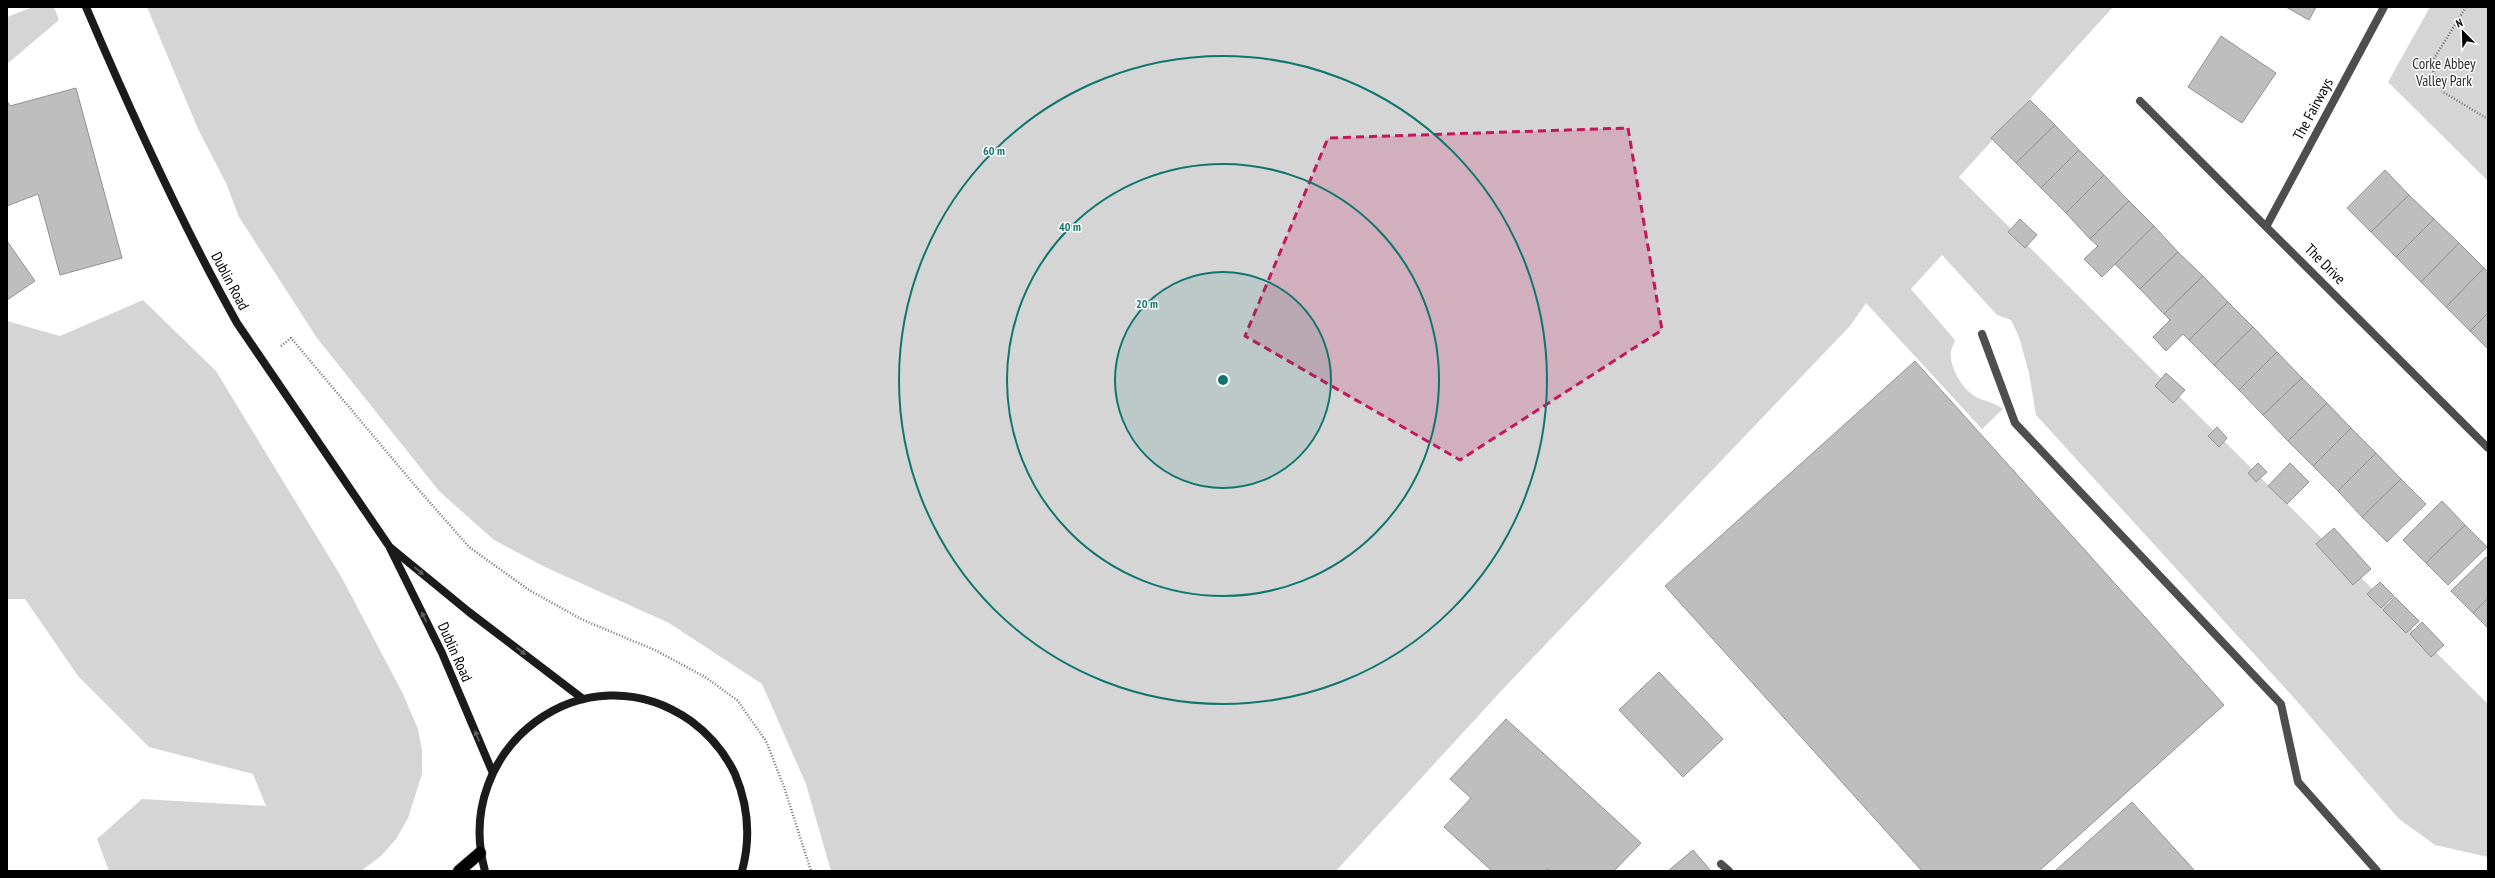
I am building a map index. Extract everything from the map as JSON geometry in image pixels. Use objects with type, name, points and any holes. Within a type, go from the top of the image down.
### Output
[{"type":"highway","points":[[459,871],[480,853]]},
{"type":"main road","name":"Dublin Road","points":[[86,7],[167,190],[234,317],[389,546],[442,653],[492,772]]},
{"type":"main road","name":"Dublin Road","points":[[389,546],[469,612],[583,699]]},
{"type":"main road","points":[[485,871],[480,853],[480,807],[492,772],[510,744],[534,722],[557,708],[583,699],[613,696],[643,699],[676,711],[704,731],[728,759],[743,792],[748,829],[742,871]]},
{"type":"street","name":"The Fairways","points":[[2266,225],[2384,7]]},
{"type":"street","name":"The Drive","points":[[2140,101],[2488,448]]},
{"type":"street","points":[[1982,334],[2015,423],[2282,704],[2298,782],[2377,871]]},
{"type":"street","points":[[1721,864],[1729,871]]},
{"type":"path","points":[[2466,7],[2430,65],[2443,92],[2488,120]]},
{"type":"path","points":[[264,362],[291,338],[469,547],[529,590],[582,620],[655,650],[705,677],[737,700],[766,741],[784,787],[811,871]]},
{"type":"highlighted area","points":[[1628,128],[1662,330],[1460,460],[1245,336],[1328,138]]},
{"type":"green space","points":[[33,7],[54,7],[59,20],[7,64],[7,17]]},
{"type":"green space","points":[[147,7],[2113,7],[1959,177],[2488,704],[2488,857],[2435,845],[2399,819],[2295,699],[2036,415],[2029,373],[2019,337],[2011,320],[1997,315],[1942,255],[1911,289],[1955,340],[1951,350],[1951,358],[1952,365],[1958,379],[1973,395],[2003,409],[1982,429],[1866,303],[1850,326],[1503,689],[1336,871],[831,871],[806,784],[762,684],[669,623],[545,567],[494,540],[439,491],[317,338],[239,217],[226,183],[198,129]]},
{"type":"green space","name":"Corke Abbey Valley Park","points":[[2430,7],[2488,7],[2488,181],[2388,82]]},
{"type":"green space","points":[[143,300],[216,371],[342,578],[403,694],[418,729],[422,751],[422,774],[408,818],[396,839],[381,856],[361,871],[109,871],[97,839],[142,799],[266,806],[253,774],[149,747],[78,676],[25,599],[7,599],[7,321],[60,336]]},
{"type":"building","points":[[2286,7],[2316,7],[2309,20]]},
{"type":"building","points":[[2221,36],[2276,73],[2242,123],[2188,87]]},
{"type":"building","points":[[76,88],[122,258],[60,275],[38,194],[7,206],[7,101],[10,106]]},
{"type":"building","points":[[2030,100],[2055,125],[2016,163],[1991,138]]},
{"type":"building","points":[[2055,125],[2079,150],[2041,188],[2016,163]]},
{"type":"building","points":[[2079,150],[2104,175],[2066,213],[2041,188]]},
{"type":"building","points":[[2385,170],[2409,195],[2371,232],[2347,208]]},
{"type":"building","points":[[2104,175],[2129,201],[2090,239],[2066,213]]},
{"type":"building","points":[[2409,195],[2434,219],[2396,257],[2371,232]]},
{"type":"building","points":[[2129,201],[2154,226],[2102,277],[2084,259],[2098,246],[2090,239]]},
{"type":"building","points":[[2020,219],[2037,235],[2025,248],[2008,232]]},
{"type":"building","points":[[2434,219],[2459,243],[2421,282],[2396,257]]},
{"type":"building","points":[[2154,226],[2178,252],[2140,289],[2115,264]]},
{"type":"building","points":[[7,241],[35,281],[7,300]]},
{"type":"building","points":[[2459,243],[2484,268],[2446,307],[2421,282]]},
{"type":"building","points":[[2178,252],[2203,276],[2164,314],[2140,289]]},
{"type":"building","points":[[2484,268],[2488,272],[2488,313],[2470,331],[2446,307]]},
{"type":"building","points":[[2203,276],[2228,302],[2189,340],[2183,334],[2166,351],[2153,337],[2170,320],[2164,314]]},
{"type":"building","points":[[2228,302],[2253,327],[2214,365],[2189,340]]},
{"type":"building","points":[[2488,313],[2488,349],[2470,331]]},
{"type":"building","points":[[2253,327],[2277,352],[2239,390],[2214,365]]},
{"type":"building","points":[[2277,352],[2302,378],[2263,415],[2239,390]]},
{"type":"building","points":[[1915,361],[2224,705],[2039,871],[1922,871],[1665,586]]},
{"type":"building","points":[[2166,373],[2185,390],[2173,403],[2155,386]]},
{"type":"building","points":[[2302,378],[2327,403],[2288,441],[2263,415]]},
{"type":"building","points":[[2327,403],[2351,428],[2313,466],[2288,441]]},
{"type":"building","points":[[2217,427],[2227,438],[2219,447],[2208,436]]},
{"type":"building","points":[[2351,428],[2376,453],[2338,491],[2313,466]]},
{"type":"building","points":[[2376,453],[2401,479],[2362,517],[2338,491]]},
{"type":"building","points":[[2258,463],[2267,472],[2256,482],[2248,473]]},
{"type":"building","points":[[2290,463],[2309,482],[2287,504],[2268,486]]},
{"type":"building","points":[[2401,479],[2426,504],[2387,542],[2362,517]]},
{"type":"building","points":[[2442,501],[2465,525],[2426,563],[2403,540]]},
{"type":"building","points":[[2465,525],[2487,547],[2448,585],[2426,563]]},
{"type":"building","points":[[2334,528],[2371,569],[2353,585],[2316,544]]},
{"type":"building","points":[[2486,557],[2488,559],[2488,598],[2473,613],[2451,591]]},
{"type":"building","points":[[2380,582],[2394,596],[2381,608],[2367,594]]},
{"type":"building","points":[[2395,597],[2419,621],[2406,633],[2383,610]]},
{"type":"building","points":[[2488,598],[2488,628],[2473,613]]},
{"type":"building","points":[[2422,622],[2444,645],[2431,657],[2410,634]]},
{"type":"building","points":[[1659,672],[1723,739],[1683,777],[1619,710]]},
{"type":"building","points":[[1506,719],[1641,843],[1614,871],[1550,871],[1547,869],[1545,871],[1492,871],[1444,827],[1471,798],[1450,779]]},
{"type":"building","points":[[2132,802],[2195,871],[2055,871]]},
{"type":"building","points":[[1693,850],[1711,871],[1668,871]]}]
